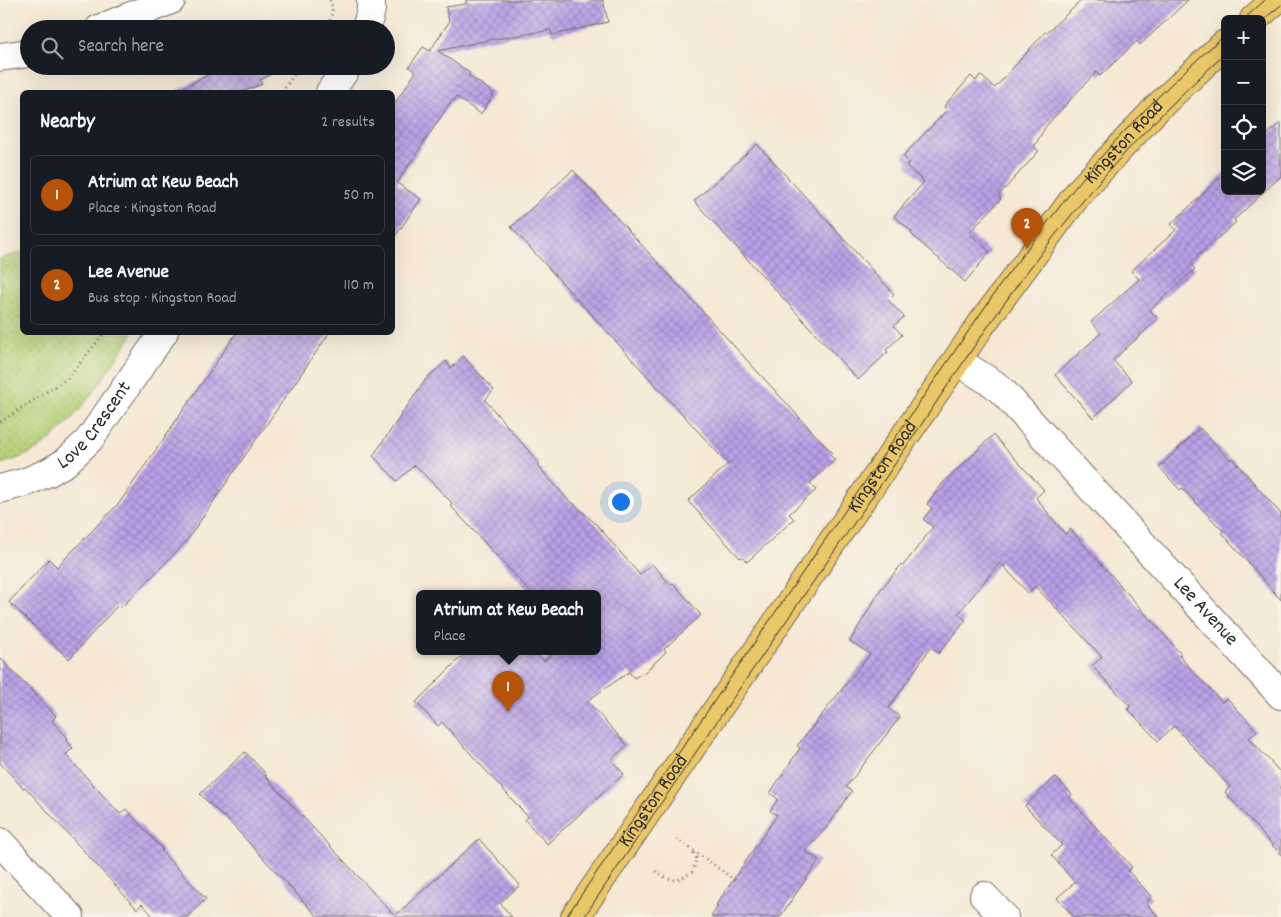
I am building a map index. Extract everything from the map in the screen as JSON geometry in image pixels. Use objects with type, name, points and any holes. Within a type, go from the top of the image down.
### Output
[{"type":"main road","points":[[1259,15],[1276,0]]},
{"type":"main road","name":"Kingston Road","points":[[575,917],[1018,274],[1080,191],[1158,107],[1221,48]]},
{"type":"street","points":[[121,20],[171,0]]},
{"type":"street","points":[[368,20],[371,0]]},
{"type":"street","points":[[0,57],[20,54]]},
{"type":"street","points":[[331,90],[342,75]]},
{"type":"street","name":"Love Crescent","points":[[0,489],[26,482],[49,472],[66,462],[78,451],[89,440],[162,335]]},
{"type":"street","name":"Lee Avenue","points":[[957,361],[994,384],[1004,393],[1281,695]]},
{"type":"street","points":[[0,842],[70,917]]},
{"type":"street","points":[[984,896],[1004,917]]},
{"type":"path","points":[[330,0],[333,7],[330,20]]},
{"type":"path","points":[[283,90],[294,75]]},
{"type":"path","points":[[0,422],[68,378],[103,335]]},
{"type":"path","points":[[677,839],[736,880]]},
{"type":"path","points":[[656,871],[668,879],[679,880],[692,872],[697,859],[692,849]]},
{"type":"green space","points":[[20,253],[20,335],[132,335],[91,395],[66,425],[39,448],[20,458],[0,464],[0,259]]},
{"type":"building","points":[[466,0],[603,0],[608,22],[552,35],[551,30],[483,41],[438,51],[470,73],[468,75],[494,93],[481,114],[456,97],[454,101],[452,100],[397,183],[421,199],[395,237],[395,103],[416,72],[409,67],[423,47],[430,51],[449,22],[446,7],[466,4]]},
{"type":"building","points":[[1082,0],[1188,0],[1140,45],[1137,41],[1100,76],[1096,72],[1046,126],[1034,147],[1039,151],[998,196],[1001,199],[969,233],[990,252],[965,282],[911,234],[912,232],[894,216],[924,182],[906,165],[909,163],[903,156],[947,110],[944,106],[971,76],[976,81],[980,75],[995,88],[1045,32]]},
{"type":"building","points":[[208,75],[269,75],[260,80],[262,84],[247,90],[178,90]]},
{"type":"building","points":[[1281,122],[1281,176],[1266,190],[1266,150],[1266,135]]},
{"type":"building","points":[[757,144],[894,294],[888,300],[904,317],[894,326],[902,335],[886,350],[888,352],[858,380],[694,201]]},
{"type":"building","points":[[573,170],[832,453],[830,455],[835,460],[810,483],[816,490],[789,514],[794,519],[747,562],[742,557],[740,558],[688,501],[728,464],[511,227]]},
{"type":"building","points":[[1221,177],[1221,195],[1261,195],[1234,220],[1236,222],[1190,263],[1195,269],[1150,310],[1158,319],[1113,360],[1132,381],[1093,418],[1055,375],[1101,333],[1091,322],[1139,279],[1131,271],[1176,230],[1171,224]]},
{"type":"building","points":[[235,335],[328,335],[185,543],[121,608],[118,605],[69,659],[9,602],[49,559],[57,567],[120,502]]},
{"type":"building","points":[[463,356],[494,390],[485,400],[539,463],[537,465],[571,503],[596,524],[640,575],[652,564],[670,584],[673,583],[701,615],[664,649],[666,652],[646,671],[634,678],[629,672],[587,701],[627,745],[611,760],[624,774],[547,844],[525,820],[528,817],[442,722],[438,726],[416,702],[463,655],[539,655],[544,661],[551,655],[601,655],[601,590],[528,590],[450,505],[452,503],[415,465],[397,481],[373,456],[426,379],[446,361],[451,368]]},
{"type":"building","points":[[1200,428],[1230,460],[1232,458],[1281,514],[1281,600],[1222,533],[1223,531],[1159,467]]},
{"type":"building","points":[[993,435],[1044,490],[1036,498],[1065,534],[1070,529],[1181,654],[1179,656],[1222,702],[1227,698],[1257,731],[1249,738],[1281,773],[1281,855],[1225,792],[1230,787],[1174,726],[1158,741],[1128,709],[1130,706],[1092,666],[1102,657],[1035,586],[1028,593],[1000,562],[958,614],[966,620],[939,653],[931,647],[889,708],[900,717],[846,787],[852,791],[828,826],[805,851],[819,860],[780,917],[711,917],[718,906],[716,905],[777,815],[770,811],[778,799],[770,793],[800,748],[797,746],[870,654],[850,641],[881,589],[901,565],[903,566],[933,527],[923,519],[932,508],[927,504],[942,484]]},
{"type":"building","points":[[0,658],[56,716],[52,721],[68,738],[66,740],[73,748],[66,755],[120,814],[126,809],[163,850],[161,851],[206,899],[187,917],[154,917],[142,904],[137,909],[25,787],[23,788],[0,763]]},
{"type":"building","points":[[245,752],[395,916],[479,839],[520,885],[500,903],[512,917],[318,917],[224,816],[200,794]]},
{"type":"building","points":[[1055,777],[1072,794],[1069,798],[1132,867],[1128,871],[1152,897],[1146,903],[1159,917],[1074,917],[1057,898],[1075,882],[1051,855],[1062,845],[1025,806]]},
{"type":"tram line","points":[[1248,15],[1265,0]]},
{"type":"tram line","points":[[1266,18],[1281,5]]},
{"type":"tram line","points":[[566,917],[1007,275],[1072,191],[1115,141],[1169,86],[1221,39]]},
{"type":"tram line","points":[[584,917],[1029,269],[1082,202],[1133,144],[1221,58]]},
{"type":"place","name":"Lee Avenue","points":[[1027,249]]},
{"type":"place","name":"Atrium at Kew Beach","points":[[508,712]]}]
